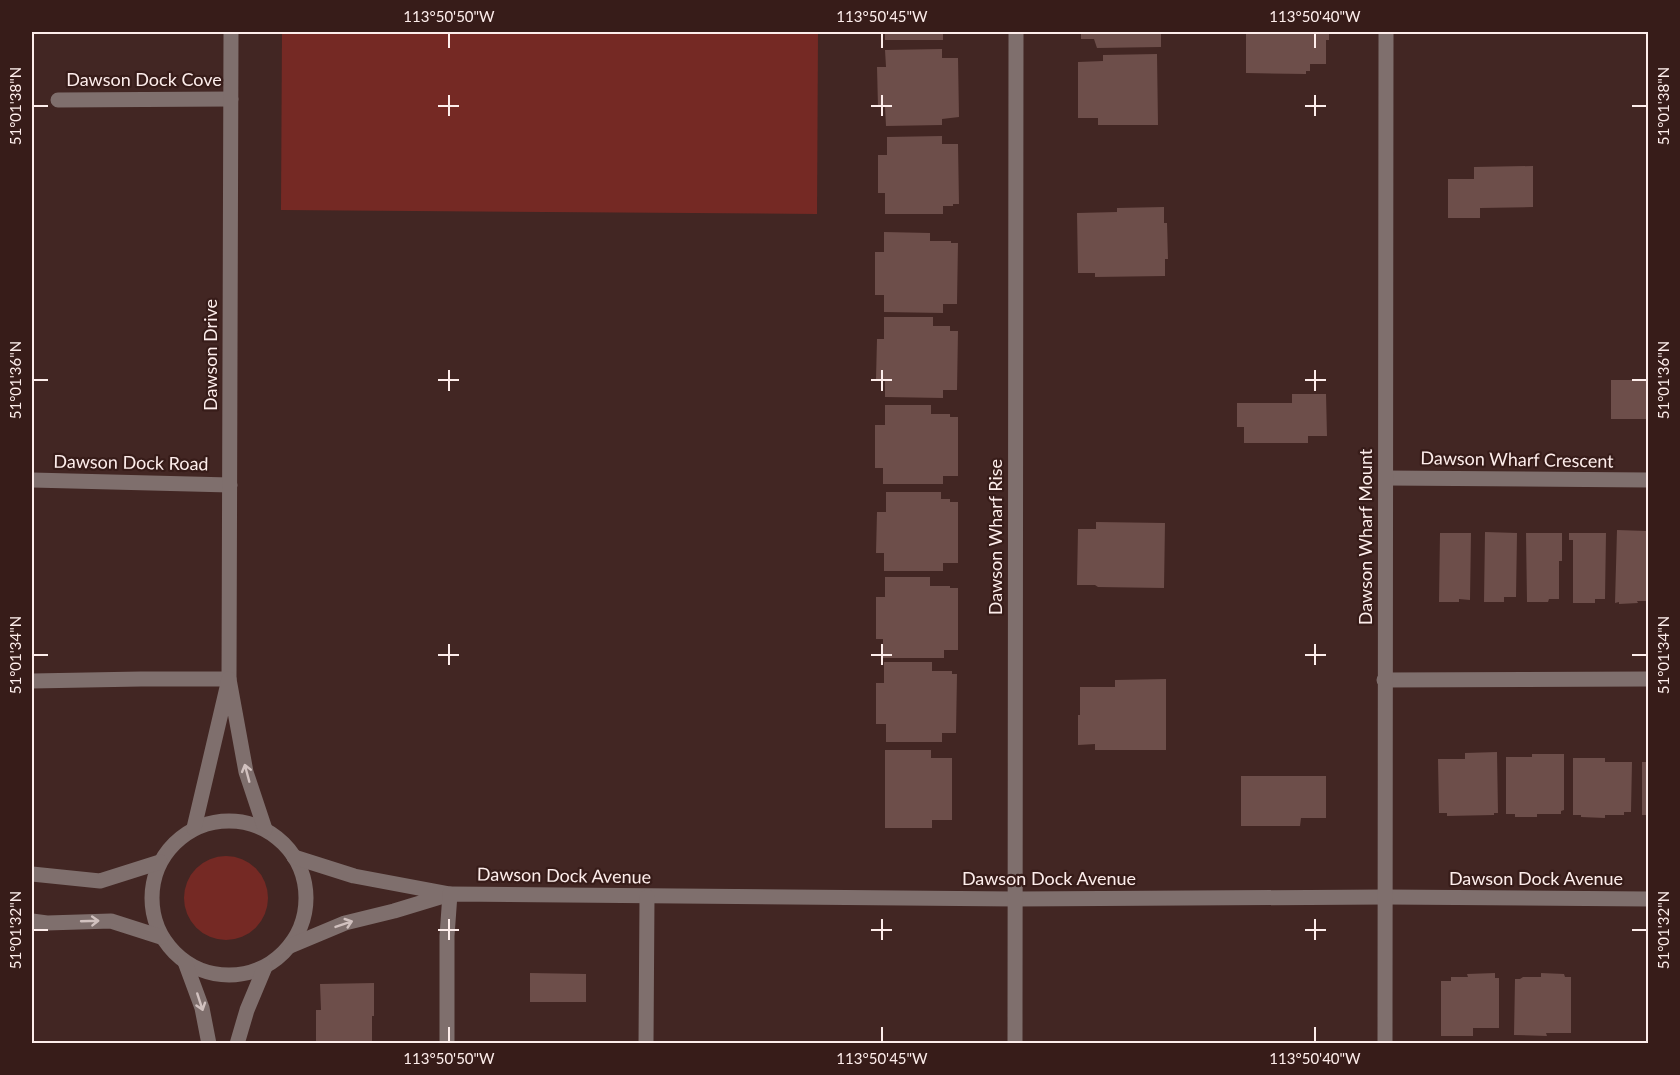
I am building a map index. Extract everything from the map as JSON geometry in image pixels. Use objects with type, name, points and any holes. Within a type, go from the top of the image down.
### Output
[{"type":"street","name":"Dawson Drive","points":[[231,32],[229,679],[245,768],[265,829]]},
{"type":"street","name":"Dawson Wharf Rise","points":[[1015,1044],[1016,32]]},
{"type":"street","name":"Dawson Wharf Mount","points":[[1385,1044],[1386,32]]},
{"type":"street","name":"Dawson Dock Cove","points":[[58,100],[231,99]]},
{"type":"street","name":"Dawson Wharf Crescent","points":[[1386,478],[1648,480]]},
{"type":"street","name":"Dawson Dock Road","points":[[32,480],[230,485]]},
{"type":"street","name":"Dawson Drive","points":[[194,828],[229,679]]},
{"type":"street","points":[[32,681],[229,679]]},
{"type":"street","points":[[1384,680],[1648,679]]},
{"type":"street","points":[[218,821],[242,821],[265,829],[285,843],[299,863],[306,889],[305,916],[295,940],[277,960],[253,972],[227,976],[201,971],[178,957],[161,937],[152,912],[152,885],[160,862],[174,842],[194,828],[218,821]]},
{"type":"street","name":"Dawson Dock Avenue","points":[[294,857],[354,876],[450,894],[1015,899],[1648,898]]},
{"type":"street","points":[[32,874],[100,881],[160,862]]},
{"type":"street","name":"Dawson Dock Avenue","points":[[290,946],[345,923],[450,894]]},
{"type":"street","points":[[447,1044],[447,936],[450,894]]},
{"type":"street","points":[[646,1044],[647,897]]},
{"type":"street","points":[[32,921],[111,921],[161,937]]},
{"type":"street","points":[[185,962],[202,1008],[210,1044]]},
{"type":"street","points":[[237,1044],[247,1010],[265,967]]},
{"type":"shaded area","points":[[282,32],[818,32],[817,214],[281,210]]},
{"type":"shaded area","points":[[226,856],[249,863],[261,875],[268,898],[261,921],[249,933],[226,940],[203,933],[191,921],[184,898],[191,875],[203,863]]},
{"type":"building","points":[[885,32],[943,32],[943,40],[885,40]]},
{"type":"building","points":[[1081,32],[1161,32],[1161,47],[1097,48],[1094,39],[1081,39]]},
{"type":"building","points":[[1329,32],[1329,40],[1326,40],[1326,64],[1310,64],[1310,71],[1306,71],[1306,74],[1246,73],[1246,33]]},
{"type":"building","points":[[942,49],[942,58],[958,58],[959,117],[942,119],[942,125],[886,126],[885,107],[878,107],[877,67],[886,67],[885,50]]},
{"type":"building","points":[[1157,54],[1158,125],[1098,125],[1098,118],[1078,118],[1078,62],[1103,61],[1103,55]]},
{"type":"building","points":[[942,136],[942,144],[958,144],[959,204],[943,206],[943,214],[885,214],[885,193],[878,193],[878,155],[887,155],[887,137]]},
{"type":"building","points":[[1533,166],[1533,207],[1480,208],[1480,218],[1448,218],[1448,179],[1474,179],[1474,167]]},
{"type":"building","points":[[1164,207],[1168,259],[1165,259],[1165,276],[1095,277],[1095,273],[1078,273],[1077,213],[1117,212],[1117,208]]},
{"type":"building","points":[[884,232],[930,233],[930,241],[958,243],[957,304],[943,304],[943,313],[884,312],[884,295],[875,295],[875,252],[884,252]]},
{"type":"building","points":[[884,317],[933,317],[933,326],[950,326],[950,331],[958,331],[957,390],[943,390],[943,398],[885,397],[885,379],[876,379],[877,339],[884,339]]},
{"type":"building","points":[[1611,380],[1648,380],[1648,419],[1611,419]]},
{"type":"building","points":[[1292,394],[1326,394],[1327,436],[1308,436],[1308,443],[1244,443],[1244,427],[1237,427],[1237,403],[1292,403]]},
{"type":"building","points":[[885,405],[931,405],[931,414],[950,414],[950,417],[958,417],[958,476],[943,476],[943,484],[883,484],[883,468],[875,468],[875,425],[885,425]]},
{"type":"building","points":[[886,492],[941,492],[941,499],[958,502],[958,563],[943,563],[943,571],[884,571],[884,553],[876,553],[877,512],[886,512]]},
{"type":"building","points":[[1096,522],[1165,523],[1164,588],[1077,585],[1078,529],[1096,529]]},
{"type":"building","points":[[1617,530],[1647,531],[1648,601],[1615,603]]},
{"type":"building","points":[[1485,532],[1517,533],[1516,597],[1504,597],[1504,602],[1484,602]]},
{"type":"building","points":[[1440,533],[1471,533],[1470,600],[1439,602]]},
{"type":"building","points":[[1526,533],[1562,533],[1559,599],[1549,599],[1548,602],[1527,602]]},
{"type":"building","points":[[1569,533],[1606,533],[1605,599],[1595,599],[1595,603],[1573,603],[1573,540],[1569,540]]},
{"type":"building","points":[[885,577],[930,577],[930,586],[958,588],[958,650],[944,650],[944,658],[883,658],[883,639],[876,639],[876,597],[885,597]]},
{"type":"building","points":[[884,662],[932,662],[932,671],[952,671],[952,674],[957,674],[956,733],[942,733],[942,742],[886,742],[886,724],[876,724],[876,683],[884,683]]},
{"type":"building","points":[[1166,679],[1166,750],[1095,750],[1095,744],[1078,745],[1080,687],[1115,687],[1115,680]]},
{"type":"building","points":[[885,750],[931,750],[931,758],[952,758],[952,820],[932,820],[932,828],[885,828]]},
{"type":"building","points":[[1497,752],[1498,813],[1447,816],[1447,813],[1439,813],[1438,759],[1465,759],[1465,753]]},
{"type":"building","points":[[1532,754],[1564,754],[1564,810],[1561,814],[1515,817],[1515,814],[1506,814],[1506,757],[1532,757]]},
{"type":"building","points":[[1573,758],[1605,758],[1605,762],[1632,762],[1631,812],[1624,812],[1624,815],[1605,815],[1605,818],[1573,815]]},
{"type":"building","points":[[1642,762],[1648,762],[1648,815],[1642,815]]},
{"type":"building","points":[[1241,776],[1326,776],[1326,818],[1301,818],[1300,826],[1241,826]]},
{"type":"building","points":[[530,973],[586,974],[586,1002],[530,1002]]},
{"type":"building","points":[[1495,973],[1495,978],[1499,978],[1499,1028],[1473,1028],[1473,1036],[1441,1036],[1441,981],[1451,981],[1451,977],[1468,977],[1467,974]]},
{"type":"building","points":[[1541,973],[1564,974],[1565,977],[1571,977],[1571,1033],[1546,1033],[1547,1036],[1514,1035],[1515,979],[1541,977]]},
{"type":"building","points":[[374,983],[372,1043],[316,1044],[316,1010],[321,1010],[320,984]]}]
